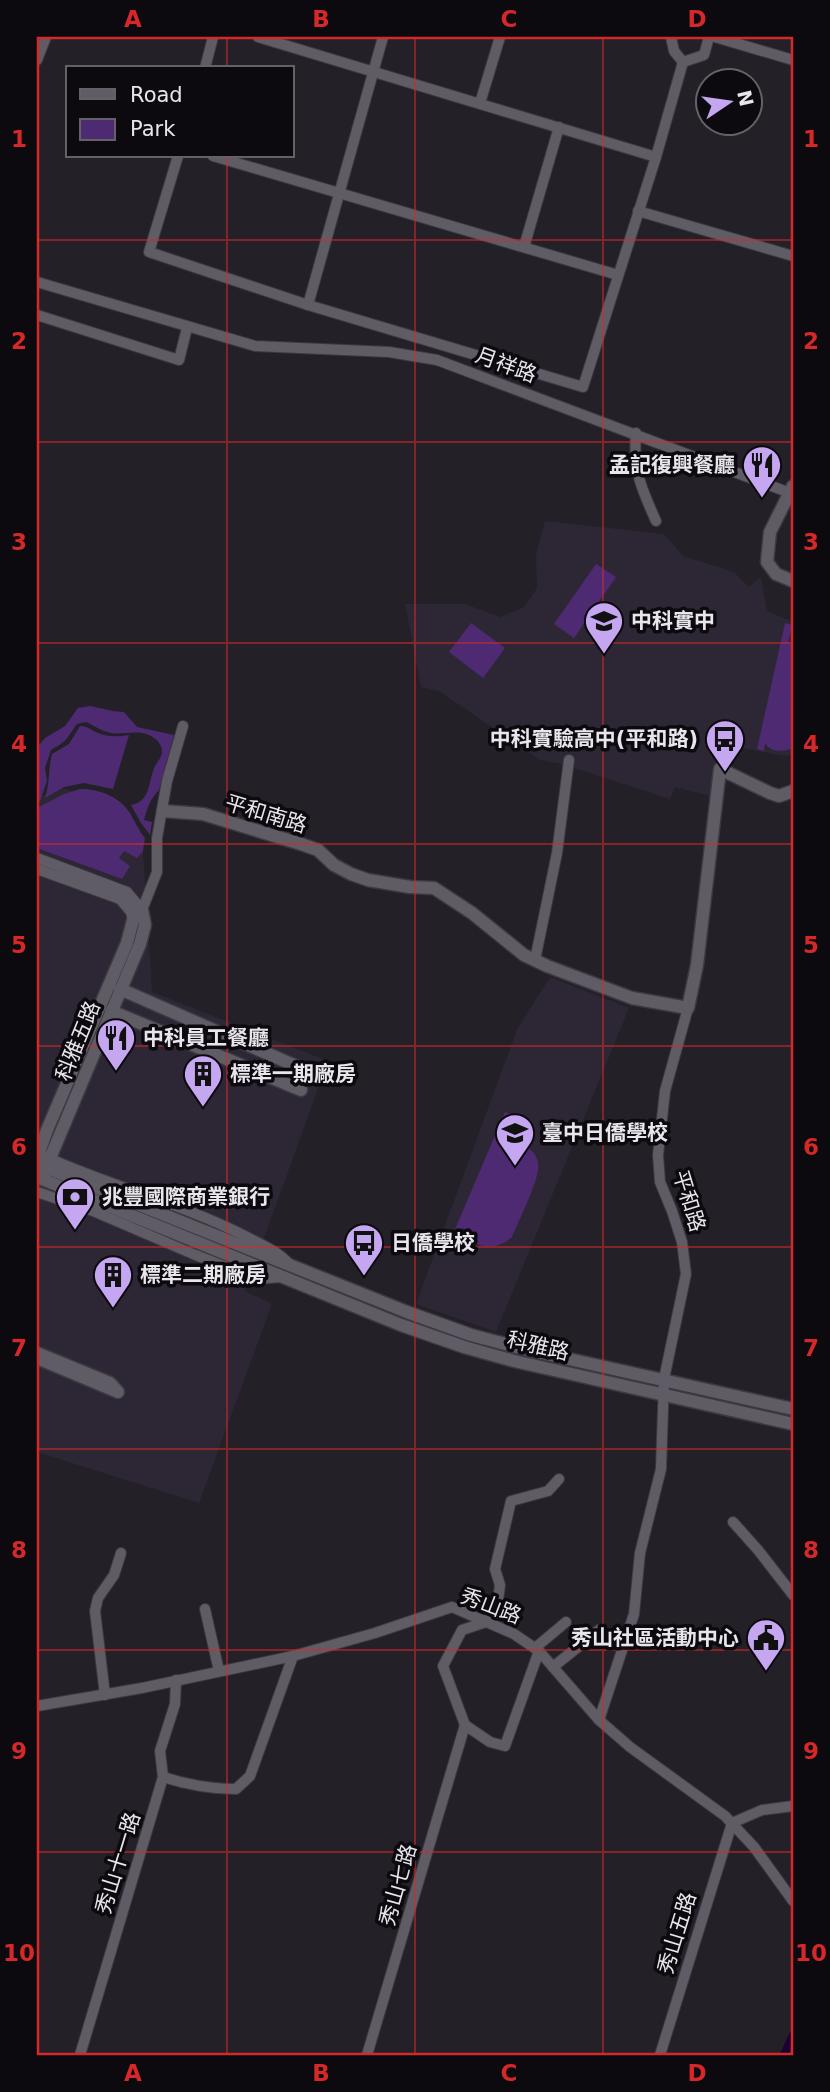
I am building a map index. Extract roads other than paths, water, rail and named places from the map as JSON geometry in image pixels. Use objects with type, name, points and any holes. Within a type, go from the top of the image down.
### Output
[{"type":"street","points":[[37,60],[46,37]]},
{"type":"street","points":[[206,66],[213,37]]},
{"type":"street","points":[[258,37],[656,157]]},
{"type":"street","points":[[308,305],[383,37]]},
{"type":"street","points":[[480,103],[500,37]]},
{"type":"street","points":[[671,37],[674,51],[683,62]]},
{"type":"street","points":[[683,62],[704,55],[709,37]]},
{"type":"street","points":[[715,37],[793,61]]},
{"type":"street","points":[[177,158],[149,252],[308,305],[583,387],[656,157],[683,62]]},
{"type":"street","points":[[524,247],[559,127]]},
{"type":"street","points":[[220,158],[618,275]]},
{"type":"street","points":[[638,211],[793,257]]},
{"type":"street","name":"月祥路","points":[[37,282],[255,346],[389,352],[437,360],[790,492]]},
{"type":"street","points":[[37,314],[179,360],[187,328]]},
{"type":"street","points":[[635,435],[634,459],[642,490],[656,521]]},
{"type":"street","points":[[790,492],[770,532],[767,562],[776,574],[793,581]]},
{"type":"street","points":[[138,915],[157,872],[158,838],[167,781],[183,726]]},
{"type":"street","points":[[535,960],[557,853],[569,760]]},
{"type":"street","name":"平和路","points":[[599,1720],[634,1614],[640,1553],[661,1469],[664,1379],[686,1274],[682,1242],[673,1211],[660,1182],[658,1156],[665,1091],[697,965],[720,769],[779,796],[793,791]]},
{"type":"street","name":"平和南路","points":[[163,811],[203,814],[301,844],[318,850],[343,870],[368,880],[434,888],[472,913],[524,955],[632,998],[688,1007]]},
{"type":"street","points":[[37,858],[127,892],[138,915]]},
{"type":"street","points":[[37,869],[120,899],[131,912],[138,915]]},
{"type":"street","name":"科雅五路","points":[[40,1169],[140,944],[145,925],[138,915]]},
{"type":"street","name":"科雅五路","points":[[40,1169],[47,1130],[138,915]]},
{"type":"street","points":[[120,989],[305,1070]]},
{"type":"street","points":[[111,1011],[301,1090]]},
{"type":"street","name":"科雅路","points":[[40,1169],[471,1335],[793,1409]]},
{"type":"street","name":"科雅路","points":[[40,1169],[283,1277],[401,1325],[464,1347],[520,1363],[793,1424]]},
{"type":"street","points":[[37,1356],[110,1383],[118,1392],[94,1381],[37,1356]]},
{"type":"street","points":[[559,1479],[548,1491],[511,1501],[495,1569],[500,1585],[498,1600],[486,1622],[463,1630],[443,1666],[465,1724],[489,1742],[505,1746],[537,1650],[566,1622]]},
{"type":"street","points":[[733,1522],[793,1595]]},
{"type":"street","points":[[106,1695],[94,1611],[98,1598],[114,1575],[121,1553]]},
{"type":"street","name":"秀山路","points":[[37,1706],[106,1695],[293,1656],[375,1633],[452,1607],[514,1633],[537,1650],[599,1720],[725,1816],[754,1847],[793,1900]]},
{"type":"street","points":[[205,1609],[219,1671]]},
{"type":"street","points":[[553,1667],[599,1630]]},
{"type":"street","points":[[163,1777],[212,1789],[236,1789],[250,1776],[293,1656]]},
{"type":"street","name":"秀山十一路","points":[[80,2055],[163,1777],[160,1751],[175,1704],[176,1680]]},
{"type":"street","name":"秀山七路","points":[[367,2055],[465,1724]]},
{"type":"street","points":[[732,1823],[762,1811],[793,1806]]},
{"type":"street","name":"秀山五路","points":[[660,2055],[732,1823]]},
{"type":"waterway","points":[[784,2055],[793,2035]]},
{"type":"place","name":"孟記復興餐廳","points":[[762,499]]},
{"type":"place","name":"中科實中","points":[[604,655]]},
{"type":"place","name":"中科實驗高中(平和路)","points":[[725,773]]},
{"type":"place","name":"中科員工餐廳","points":[[116,1072]]},
{"type":"place","name":"標準一期廠房","points":[[203,1108]]},
{"type":"place","name":"臺中日僑學校","points":[[515,1167]]},
{"type":"place","name":"兆豐國際商業銀行","points":[[75,1231]]},
{"type":"place","name":"日僑學校","points":[[364,1277]]},
{"type":"place","name":"標準二期廠房","points":[[113,1309]]},
{"type":"place","name":"秀山社區活動中心","points":[[766,1672]]}]
